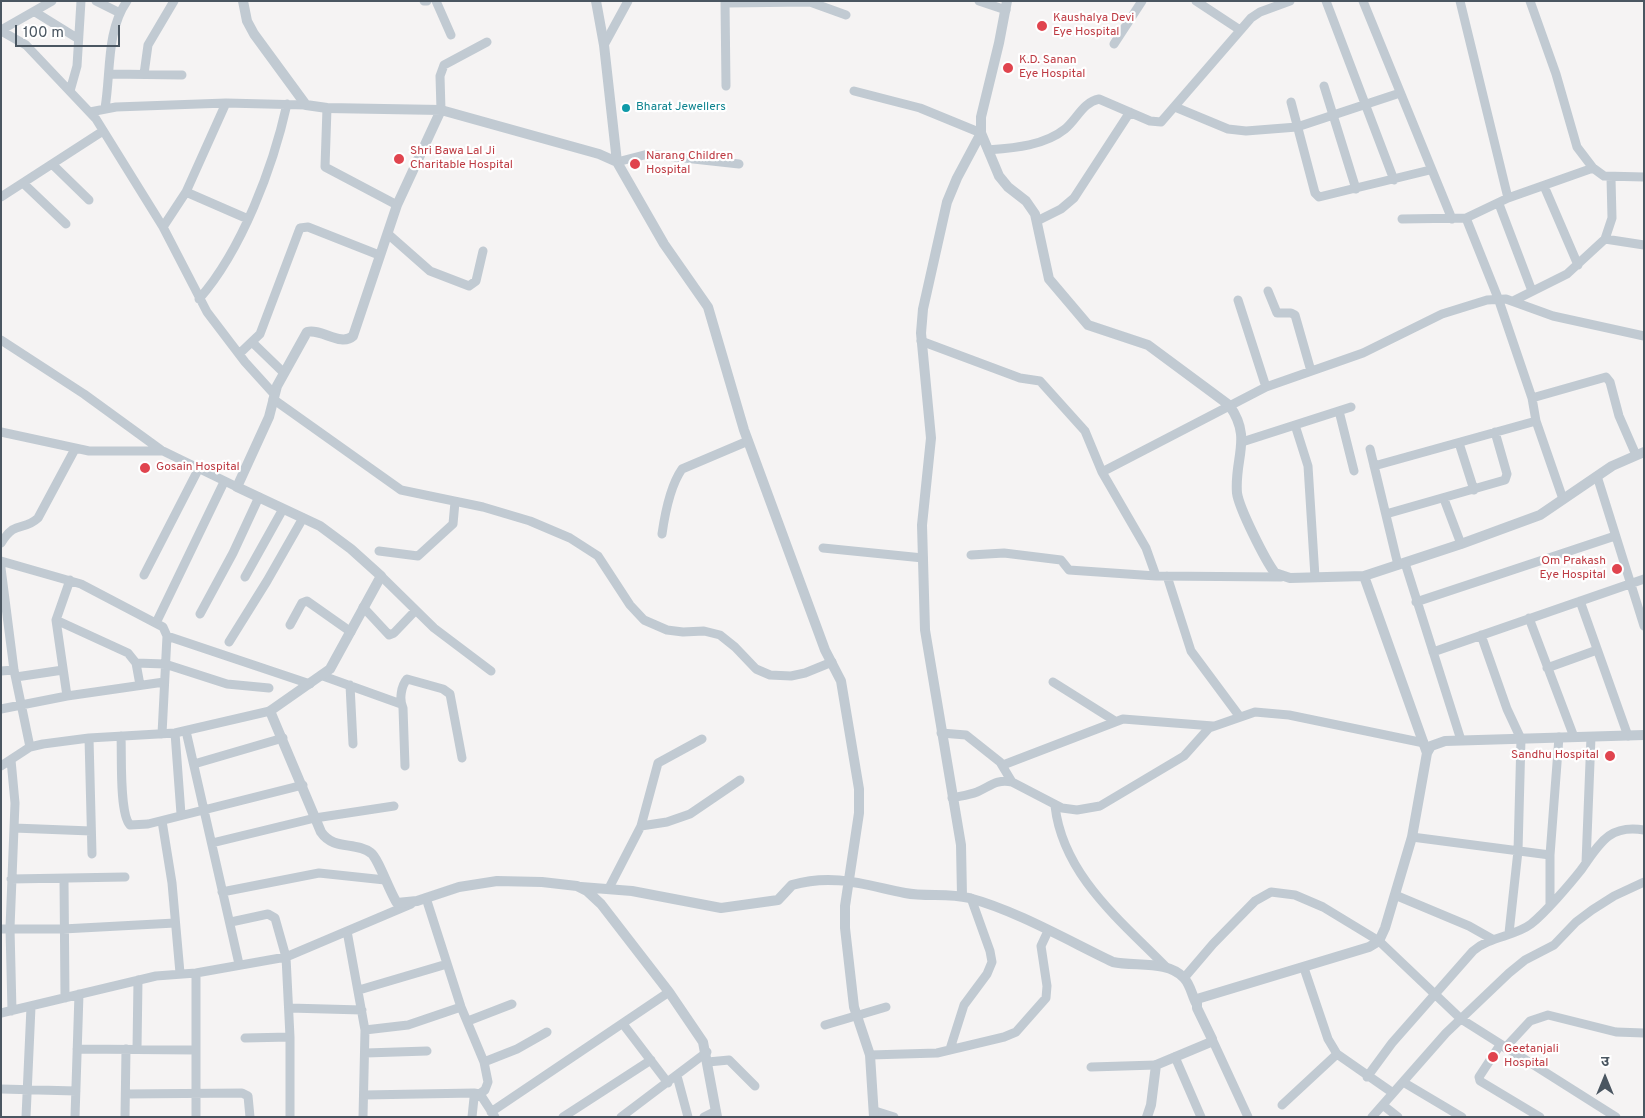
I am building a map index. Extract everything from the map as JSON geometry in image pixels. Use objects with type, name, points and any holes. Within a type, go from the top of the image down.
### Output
[{"type":"street","points":[[1,30],[52,1]]},
{"type":"street","points":[[70,91],[77,66],[81,1]]},
{"type":"street","points":[[96,1],[120,13]]},
{"type":"street","points":[[105,108],[114,31],[120,13],[128,1]]},
{"type":"street","points":[[144,74],[148,45],[174,1]]},
{"type":"street","points":[[243,1],[248,21],[254,34],[306,104]]},
{"type":"street","points":[[436,1],[452,35]]},
{"type":"street","points":[[596,1],[604,45],[617,162],[661,240],[708,306],[748,441],[822,644],[841,681],[859,789],[859,813],[849,880],[845,928],[856,1015],[870,1055],[875,1114],[894,1117]]},
{"type":"street","points":[[604,45],[628,1]]},
{"type":"street","points":[[979,1],[1006,5],[981,117],[981,133],[999,176],[1031,206],[1050,279],[1082,320],[1094,329],[1148,345],[1229,405],[1240,422],[1242,442],[1237,486],[1239,501],[1271,567],[1281,576]]},
{"type":"street","points":[[1114,44],[1142,1]]},
{"type":"street","points":[[1196,1],[1240,30]]},
{"type":"street","points":[[988,150],[1023,146],[1046,139],[1064,129],[1093,100],[1107,100],[1156,123],[1161,122],[1240,30],[1260,12],[1290,1]]},
{"type":"street","points":[[1326,1],[1394,180]]},
{"type":"street","points":[[1363,1],[1430,170],[1452,219]]},
{"type":"street","points":[[1460,1],[1508,198]]},
{"type":"street","points":[[1530,1],[1556,74],[1573,139],[1593,168],[1604,176],[1611,178],[1644,176]]},
{"type":"street","points":[[726,86],[726,2],[810,2],[846,14]]},
{"type":"street","points":[[35,12],[78,38]]},
{"type":"street","points":[[1,30],[26,45],[90,112],[104,130],[163,227],[199,299],[239,354],[274,397],[401,490],[483,507],[517,517],[570,538],[602,561],[630,605],[644,620],[667,630],[683,632],[704,631],[720,635],[761,672],[770,675],[791,676],[832,662]]},
{"type":"street","points":[[237,487],[269,417],[274,397],[284,373],[307,332],[313,331],[344,340],[353,336],[379,255],[398,204],[441,110],[440,76],[444,65],[487,42]]},
{"type":"street","points":[[110,74],[182,75]]},
{"type":"street","points":[[1324,86],[1356,189]]},
{"type":"street","points":[[854,91],[920,108],[981,133]]},
{"type":"street","points":[[1175,107],[1236,130],[1297,127],[1400,93]]},
{"type":"street","points":[[1291,102],[1317,196],[1356,189],[1430,170]]},
{"type":"street","points":[[90,112],[105,108],[226,103],[306,104],[327,108],[441,110],[598,154],[617,162],[648,154],[739,164]]},
{"type":"street","points":[[163,227],[186,192],[226,103]]},
{"type":"street","points":[[199,299],[233,249],[248,219],[279,138],[287,104]]},
{"type":"street","points":[[327,108],[324,159],[326,167],[398,204]]},
{"type":"street","points":[[1036,221],[1061,209],[1074,198],[1130,112]]},
{"type":"street","points":[[1,197],[104,130]]},
{"type":"street","points":[[950,1049],[964,1005],[987,974],[992,962],[990,951],[966,897],[960,845],[926,643],[922,525],[931,438],[921,341],[923,309],[947,202],[957,178],[981,133]]},
{"type":"street","points":[[52,164],[89,200]]},
{"type":"street","points":[[1402,220],[1466,218],[1499,204],[1508,198],[1593,168]]},
{"type":"street","points":[[1513,301],[1557,281],[1578,266],[1605,239],[1612,218],[1611,178]]},
{"type":"street","points":[[23,183],[66,224]]},
{"type":"street","points":[[1544,186],[1578,266]]},
{"type":"street","points":[[186,192],[248,219]]},
{"type":"street","points":[[1499,204],[1532,291]]},
{"type":"street","points":[[1466,218],[1498,298],[1532,398],[1536,421],[1563,500]]},
{"type":"street","points":[[239,354],[253,343],[260,334],[300,228],[308,227],[379,255]]},
{"type":"street","points":[[388,234],[430,271],[469,286],[476,281],[483,251]]},
{"type":"street","points":[[1605,239],[1644,245]]},
{"type":"street","points":[[1268,291],[1277,313],[1291,313],[1295,315],[1311,371]]},
{"type":"street","points":[[1102,472],[1266,387],[1363,353],[1442,314],[1498,298],[1513,301],[1553,316],[1644,336]]},
{"type":"street","points":[[1238,300],[1266,387]]},
{"type":"street","points":[[1,340],[84,394],[164,451],[224,482],[303,518],[334,536],[381,576],[415,611],[450,642],[491,671]]},
{"type":"street","points":[[921,341],[1020,378],[1040,381],[1085,431],[1102,472],[1146,548],[1156,576]]},
{"type":"street","points":[[253,343],[284,373]]},
{"type":"street","points":[[971,556],[1009,554],[1061,560],[1069,570],[1156,576],[1281,576],[1315,578],[1364,576],[1525,521],[1552,508],[1597,476],[1640,453],[1619,416],[1610,382],[1606,377],[1532,398]]},
{"type":"street","points":[[1242,442],[1351,407]]},
{"type":"street","points":[[1339,411],[1354,471]]},
{"type":"street","points":[[1374,466],[1459,444],[1536,421]]},
{"type":"street","points":[[1295,425],[1308,466],[1315,578]]},
{"type":"street","points":[[1,432],[75,449],[99,452],[164,451]]},
{"type":"street","points":[[1386,514],[1502,482],[1506,477],[1495,432]]},
{"type":"street","points":[[662,534],[666,510],[678,475],[682,469],[748,441]]},
{"type":"street","points":[[1459,444],[1474,490]]},
{"type":"street","points":[[1,543],[11,530],[32,523],[38,518],[75,449]]},
{"type":"street","points":[[1370,449],[1386,514],[1461,740]]},
{"type":"street","points":[[144,575],[198,468]]},
{"type":"street","points":[[1597,476],[1644,626]]},
{"type":"street","points":[[156,623],[224,482]]},
{"type":"street","points":[[200,614],[259,498]]},
{"type":"street","points":[[1444,499],[1461,544]]},
{"type":"street","points":[[379,551],[414,556],[422,554],[453,524],[455,502]]},
{"type":"street","points":[[245,577],[283,509]]},
{"type":"street","points":[[229,642],[303,518]]},
{"type":"street","points":[[1416,602],[1615,536]]},
{"type":"street","points":[[823,548],[923,558]]},
{"type":"street","points":[[1,561],[70,580],[163,627],[167,636],[162,734]]},
{"type":"street","points":[[1,568],[5,629],[30,747]]},
{"type":"street","points":[[1,766],[30,747],[89,738],[176,733],[270,711],[323,676],[330,669],[381,576]]},
{"type":"street","points":[[1168,576],[1191,651],[1240,717]]},
{"type":"street","points":[[1196,1003],[1201,997],[1304,968],[1369,947],[1379,941],[1412,836],[1425,748],[1364,576]]},
{"type":"street","points":[[1432,652],[1644,579]]},
{"type":"street","points":[[67,696],[56,620],[70,580]]},
{"type":"street","points":[[1580,600],[1628,736]]},
{"type":"street","points":[[290,625],[302,603],[307,601],[351,632]]},
{"type":"street","points":[[363,607],[389,634],[394,633],[415,611]]},
{"type":"street","points":[[1529,618],[1574,737]]},
{"type":"street","points":[[56,620],[128,653],[136,663],[140,685]]},
{"type":"street","points":[[1481,635],[1507,709],[1521,739],[1518,851],[1509,933]]},
{"type":"street","points":[[167,636],[310,684]]},
{"type":"street","points":[[1547,668],[1597,650]]},
{"type":"street","points":[[136,663],[165,664],[227,684],[269,688]]},
{"type":"street","points":[[1,672],[63,670]]},
{"type":"street","points":[[323,676],[401,704]]},
{"type":"street","points":[[405,766],[403,708],[401,704],[403,686],[407,679],[448,691],[452,698],[462,758]]},
{"type":"street","points":[[1,709],[67,696],[164,682]]},
{"type":"street","points":[[1053,682],[1115,721]]},
{"type":"street","points":[[350,685],[353,744]]},
{"type":"street","points":[[270,711],[284,738],[315,818],[326,839],[332,843],[365,850],[374,855],[397,903],[422,899]]},
{"type":"street","points":[[952,798],[980,791],[999,781],[1012,782],[1055,806],[1077,810],[1100,806],[1184,756],[1204,731],[1213,726],[1255,712],[1289,715],[1425,748],[1437,743],[1461,740],[1644,736]]},
{"type":"street","points":[[1002,765],[1115,721],[1137,718],[1213,726]]},
{"type":"street","points":[[186,731],[222,892],[231,922],[239,964]]},
{"type":"street","points":[[176,733],[181,814]]},
{"type":"street","points":[[941,733],[966,734],[1002,765],[1012,782]]},
{"type":"street","points":[[121,736],[126,822],[136,826],[162,821],[181,814],[204,811],[303,785]]},
{"type":"street","points":[[1586,863],[1590,737]]},
{"type":"street","points":[[89,738],[92,854]]},
{"type":"street","points":[[194,764],[284,738]]},
{"type":"street","points":[[1550,904],[1550,855],[1559,738]]},
{"type":"street","points":[[609,888],[641,826],[658,763],[702,739]]},
{"type":"street","points":[[11,760],[15,792],[14,828],[6,929],[11,974],[12,1011]]},
{"type":"street","points":[[641,826],[667,822],[690,814],[740,780]]},
{"type":"street","points":[[212,843],[315,818],[394,806]]},
{"type":"street","points":[[1055,806],[1063,841],[1080,874],[1109,909],[1166,967],[1184,978],[1248,1117]]},
{"type":"street","points":[[162,821],[172,883],[180,973]]},
{"type":"street","points":[[14,828],[91,831]]},
{"type":"street","points":[[1367,1077],[1392,1043],[1472,951],[1492,939],[1529,926],[1586,863],[1598,845],[1613,833],[1629,829],[1644,830]]},
{"type":"street","points":[[1412,836],[1550,855]]},
{"type":"street","points":[[222,892],[319,873],[385,880]]},
{"type":"street","points":[[11,879],[125,877]]},
{"type":"street","points":[[64,879],[65,998]]},
{"type":"street","points":[[1,1013],[138,980],[180,973],[196,973],[286,957],[422,899],[459,887],[497,882],[542,882],[609,888],[721,908],[778,900],[796,884],[849,880],[914,895],[966,897],[994,906],[1113,962],[1134,966],[1166,967]]},
{"type":"street","points":[[1372,1117],[1461,1019],[1509,973],[1525,960],[1554,944],[1584,915],[1614,896],[1644,882]]},
{"type":"street","points":[[577,886],[587,891],[601,904],[700,1036],[708,1057],[716,1114],[704,1117]]},
{"type":"street","points":[[1184,978],[1213,944],[1255,901],[1271,892],[1295,895],[1315,903],[1379,941],[1436,993],[1461,1019],[1604,1114],[1616,1117]]},
{"type":"street","points":[[1395,895],[1469,926],[1492,939]]},
{"type":"street","points":[[422,899],[461,1006],[484,1062],[488,1082],[485,1090],[474,1098],[472,1117]]},
{"type":"street","points":[[231,922],[272,915],[286,957],[290,1037],[290,1117]]},
{"type":"street","points":[[6,929],[63,929],[175,923]]},
{"type":"street","points":[[347,931],[365,1030],[366,1053],[363,1117]]},
{"type":"street","points":[[870,1055],[928,1054],[1010,1036],[1043,1003],[1048,992],[1041,946],[1048,931]]},
{"type":"street","points":[[359,990],[447,964]]},
{"type":"street","points":[[1304,968],[1328,1039],[1337,1054],[1393,1094]]},
{"type":"street","points":[[196,973],[196,1117]]},
{"type":"street","points":[[1,974],[11,974]]},
{"type":"street","points":[[137,1049],[138,980]]},
{"type":"street","points":[[480,1094],[493,1114],[668,992]]},
{"type":"street","points":[[76,1117],[79,994]]},
{"type":"street","points":[[468,1021],[512,1004]]},
{"type":"street","points":[[26,1117],[31,1006]]},
{"type":"street","points":[[365,1030],[408,1024],[461,1006]]},
{"type":"street","points":[[825,1025],[886,1007]]},
{"type":"street","points":[[289,1008],[362,1010]]},
{"type":"street","points":[[1540,1117],[1480,1082],[1480,1077],[1503,1046],[1530,1021],[1548,1015],[1616,1032],[1644,1033]]},
{"type":"street","points":[[623,1024],[668,1083]]},
{"type":"street","points":[[484,1062],[517,1050],[547,1032]]},
{"type":"street","points":[[245,1038],[290,1037]]},
{"type":"street","points":[[1091,1067],[1156,1065],[1209,1044],[1212,1039]]},
{"type":"street","points":[[77,1049],[196,1050]]},
{"type":"street","points":[[125,1117],[126,1049]]},
{"type":"street","points":[[366,1053],[427,1051]]},
{"type":"street","points":[[1282,1105],[1337,1054]]},
{"type":"street","points":[[621,1117],[677,1076],[708,1057],[729,1060],[755,1086]]},
{"type":"street","points":[[1175,1057],[1201,1117]]},
{"type":"street","points":[[563,1117],[651,1060]]},
{"type":"street","points":[[1147,1117],[1151,1105],[1156,1065]]},
{"type":"street","points":[[677,1076],[688,1117]]},
{"type":"street","points":[[1403,1082],[1462,1117]]},
{"type":"street","points":[[1,1089],[76,1091]]},
{"type":"street","points":[[126,1094],[246,1094],[250,1100],[250,1117]]},
{"type":"street","points":[[364,1095],[480,1094]]},
{"type":"street","points":[[1384,1106],[1398,1117]]},
{"type":"place","name":"Kaushalya Devi Eye Hospital","points":[[1042,26]]},
{"type":"place","name":"K.D. Sanan Eye Hospital","points":[[1008,68]]},
{"type":"place","name":"Bharat Jewellers","points":[[626,108]]},
{"type":"place","name":"Shri Bawa Lal Ji Charitable Hospital","points":[[399,159]]},
{"type":"place","name":"Narang Children Hospital","points":[[635,164]]},
{"type":"place","name":"Gosain Hospital","points":[[145,468]]},
{"type":"place","name":"Om Prakash Eye Hospital","points":[[1617,569]]},
{"type":"place","name":"Sandhu Hospital","points":[[1610,756]]},
{"type":"place","name":"Geetanjali Hospital","points":[[1493,1057]]}]
